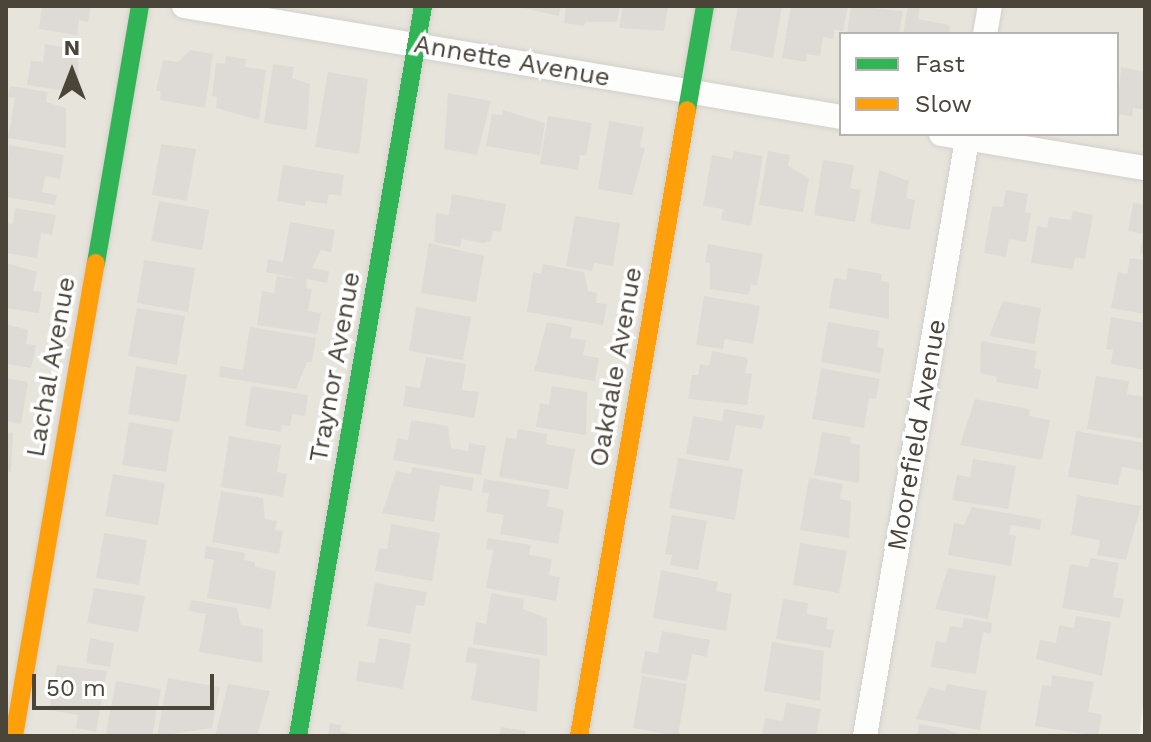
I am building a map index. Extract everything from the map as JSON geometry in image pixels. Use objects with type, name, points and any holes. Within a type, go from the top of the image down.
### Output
[{"type":"street","name":"Lachal Avenue","points":[[14,736],[140,6]]},
{"type":"street","name":"Annette Avenue","points":[[184,6],[839,117]]},
{"type":"street","name":"Traynor Avenue","points":[[298,736],[423,6]]},
{"type":"street","name":"Oakdale Avenue","points":[[579,736],[705,6]]},
{"type":"street","points":[[985,32],[990,6]]},
{"type":"street","points":[[968,136],[1145,168]]},
{"type":"street","name":"Moorefield Avenue","points":[[865,736],[968,136]]},
{"type":"shaded area","points":[[6,6],[1145,6],[1145,687],[1139,736],[6,736]]},
{"type":"building","points":[[42,6],[91,6],[88,22],[79,20],[77,35],[39,29]]},
{"type":"building","points":[[515,6],[561,6],[559,16]]},
{"type":"building","points":[[566,6],[620,6],[617,22],[585,22],[584,26],[564,23]]},
{"type":"building","points":[[623,6],[668,6],[664,31],[619,28]]},
{"type":"building","points":[[738,6],[782,6],[773,58],[730,50]]},
{"type":"building","points":[[791,6],[848,6],[843,31],[834,30],[833,39],[823,37],[820,56],[807,54],[806,62],[782,58]]},
{"type":"building","points":[[851,6],[903,11],[899,32],[847,32]]},
{"type":"building","points":[[908,6],[920,6],[918,19],[950,25],[949,32],[903,32]]},
{"type":"building","points":[[45,44],[78,50],[79,93],[27,85],[31,61],[43,62]]},
{"type":"building","points":[[190,50],[213,54],[205,108],[160,100],[161,91],[156,91],[163,60],[178,62]]},
{"type":"building","points":[[226,56],[246,59],[245,67],[266,70],[259,120],[216,108],[217,97],[212,96],[216,63],[225,64]]},
{"type":"building","points":[[273,64],[294,67],[292,78],[310,84],[307,130],[264,123]]},
{"type":"building","points":[[1121,67],[1145,72],[1145,110],[1133,108],[1132,116],[1119,114]]},
{"type":"building","points":[[328,72],[368,79],[359,154],[315,147]]},
{"type":"building","points":[[10,86],[48,92],[46,102],[66,108],[66,148],[8,138],[15,98],[8,97]]},
{"type":"building","points":[[448,93],[491,101],[477,155],[444,149]]},
{"type":"building","points":[[503,110],[545,123],[540,155],[486,146],[492,114],[502,115]]},
{"type":"building","points":[[548,116],[592,123],[586,156],[580,155],[578,170],[540,164]]},
{"type":"building","points":[[609,121],[644,127],[640,147],[645,148],[632,195],[598,189]]},
{"type":"building","points":[[161,144],[196,149],[187,201],[152,195]]},
{"type":"building","points":[[9,145],[64,155],[60,179],[45,176],[42,192],[57,195],[55,205],[6,197]]},
{"type":"building","points":[[734,151],[763,156],[751,226],[721,220],[723,209],[703,206],[712,155],[732,159]]},
{"type":"building","points":[[768,151],[790,155],[788,166],[809,178],[803,212],[759,205]]},
{"type":"building","points":[[823,160],[854,165],[850,188],[861,190],[855,222],[814,215]]},
{"type":"building","points":[[283,165],[344,175],[341,196],[329,194],[327,204],[306,201],[305,206],[277,201]]},
{"type":"building","points":[[879,170],[909,181],[906,198],[915,200],[910,230],[870,223]]},
{"type":"building","points":[[1006,190],[1028,194],[1025,212],[1031,213],[1026,242],[1009,239],[1006,257],[984,253],[992,206],[1003,207]]},
{"type":"building","points":[[452,194],[506,204],[501,232],[493,231],[491,241],[483,243],[462,239],[460,247],[434,242],[436,213],[449,215]]},
{"type":"building","points":[[159,201],[209,210],[202,250],[151,241]]},
{"type":"building","points":[[1133,203],[1145,205],[1145,254],[1140,253],[1143,234],[1128,231]]},
{"type":"building","points":[[15,208],[56,215],[52,235],[41,233],[37,258],[6,253],[6,223],[13,224]]},
{"type":"building","points":[[1073,211],[1093,215],[1085,259],[1075,257],[1073,269],[1031,263],[1037,226],[1047,228],[1049,217],[1071,220]]},
{"type":"building","points":[[575,216],[620,223],[613,266],[594,263],[592,271],[566,266]]},
{"type":"building","points":[[290,222],[335,230],[331,252],[321,250],[312,268],[329,271],[327,283],[307,279],[306,288],[312,289],[308,311],[321,313],[317,334],[257,325],[262,291],[274,293],[277,276],[300,279],[266,272],[268,259],[283,262]]},
{"type":"building","points":[[429,243],[484,256],[476,302],[421,293]]},
{"type":"building","points":[[708,244],[763,254],[757,286],[751,284],[749,295],[710,289],[710,263],[705,262]]},
{"type":"building","points":[[1130,258],[1145,260],[1145,314],[1111,308],[1118,272],[1127,274]]},
{"type":"building","points":[[144,260],[195,268],[188,312],[137,303]]},
{"type":"building","points":[[6,263],[37,272],[33,291],[42,292],[39,313],[6,308]]},
{"type":"building","points":[[543,264],[584,272],[588,291],[597,293],[596,303],[607,304],[603,325],[527,312],[533,272],[541,274]]},
{"type":"building","points":[[848,268],[882,274],[881,281],[889,282],[889,319],[829,308],[834,278],[846,280]]},
{"type":"building","points":[[704,296],[760,306],[753,344],[725,339],[723,349],[696,345]]},
{"type":"building","points":[[1003,301],[1041,308],[1035,344],[989,336]]},
{"type":"building","points":[[416,307],[471,317],[463,360],[409,351]]},
{"type":"building","points":[[137,308],[185,316],[177,365],[128,356]]},
{"type":"building","points":[[1111,317],[1145,323],[1145,370],[1111,364],[1113,350],[1106,349]]},
{"type":"building","points":[[547,322],[572,327],[570,338],[586,340],[583,355],[599,358],[595,381],[534,371]]},
{"type":"building","points":[[828,322],[880,331],[877,347],[884,349],[880,373],[821,362]]},
{"type":"building","points":[[6,324],[28,330],[26,344],[36,345],[31,368],[6,364]]},
{"type":"building","points":[[250,327],[316,338],[312,362],[307,362],[296,389],[219,377],[220,366],[243,370]]},
{"type":"building","points":[[981,341],[1037,351],[1034,368],[1041,370],[1038,389],[996,382],[997,377],[980,373]]},
{"type":"building","points":[[712,351],[748,358],[745,373],[752,374],[747,405],[688,399],[692,375],[698,375],[700,364],[709,366]]},
{"type":"building","points":[[426,357],[466,364],[462,390],[479,392],[474,418],[403,406],[406,386],[420,388]]},
{"type":"building","points":[[136,366],[187,375],[179,422],[128,414]]},
{"type":"building","points":[[821,368],[880,379],[876,399],[869,398],[864,428],[812,419]]},
{"type":"building","points":[[1096,376],[1129,381],[1127,394],[1145,397],[1145,439],[1087,429]]},
{"type":"building","points":[[6,378],[28,382],[21,424],[6,421]]},
{"type":"building","points":[[251,386],[308,395],[305,416],[292,414],[290,426],[282,425],[281,432],[245,426]]},
{"type":"building","points":[[552,386],[587,392],[586,435],[536,427],[540,403],[549,405]]},
{"type":"building","points":[[975,399],[1030,409],[1029,416],[1050,420],[1042,460],[960,445]]},
{"type":"building","points":[[724,409],[765,416],[762,429],[736,425],[729,461],[686,454],[693,416],[722,421]]},
{"type":"building","points":[[411,420],[448,426],[451,448],[468,451],[469,443],[486,446],[481,475],[393,460],[397,438],[408,440]]},
{"type":"building","points":[[129,422],[173,430],[166,472],[122,465]]},
{"type":"building","points":[[518,429],[547,434],[546,444],[575,449],[568,489],[499,477],[506,437],[516,439]]},
{"type":"building","points":[[1076,431],[1145,443],[1145,471],[1122,467],[1118,485],[1068,477]]},
{"type":"building","points":[[6,432],[13,433],[11,472],[6,471]]},
{"type":"building","points":[[822,432],[851,437],[850,443],[860,445],[859,483],[814,475]]},
{"type":"building","points":[[229,436],[281,445],[277,472],[287,474],[283,497],[221,487]]},
{"type":"building","points":[[678,458],[743,469],[735,520],[669,508]]},
{"type":"building","points":[[973,459],[1016,466],[1008,509],[952,500],[957,475],[970,477]]},
{"type":"building","points":[[412,467],[474,478],[472,491],[440,485],[434,522],[382,513],[396,471],[411,474]]},
{"type":"building","points":[[113,474],[165,483],[158,525],[105,516]]},
{"type":"building","points":[[809,478],[843,484],[840,499],[851,501],[849,538],[800,530]]},
{"type":"building","points":[[484,479],[550,490],[547,506],[564,510],[558,544],[500,534],[504,515],[486,512],[489,493],[482,492]]},
{"type":"building","points":[[221,491],[263,498],[265,519],[277,521],[275,530],[283,531],[279,554],[212,542]]},
{"type":"building","points":[[1077,495],[1141,506],[1126,560],[1097,555],[1100,540],[1071,535]]},
{"type":"building","points":[[972,507],[1041,519],[1040,530],[1011,525],[1009,534],[1016,536],[1011,566],[948,555],[954,523],[964,525]]},
{"type":"building","points":[[672,515],[707,521],[698,570],[670,565],[672,555],[665,554]]},
{"type":"building","points":[[391,524],[440,533],[432,581],[375,571],[379,548],[387,549]]},
{"type":"building","points":[[104,533],[147,540],[139,585],[96,578]]},
{"type":"building","points":[[488,538],[531,545],[529,555],[552,559],[549,575],[560,577],[556,601],[486,588],[493,550],[486,549]]},
{"type":"building","points":[[800,543],[847,551],[839,593],[793,585]]},
{"type":"building","points":[[206,546],[245,553],[244,560],[255,562],[255,567],[276,571],[271,609],[207,598],[214,560],[204,558]]},
{"type":"building","points":[[1090,558],[1119,563],[1113,597],[1124,599],[1120,618],[1062,608],[1070,564],[1088,567]]},
{"type":"building","points":[[948,568],[996,576],[988,619],[935,609]]},
{"type":"building","points":[[661,570],[718,582],[716,591],[732,594],[726,631],[653,618]]},
{"type":"building","points":[[375,583],[427,592],[424,606],[416,605],[411,634],[367,626]]},
{"type":"building","points":[[94,588],[145,596],[138,632],[87,623]]},
{"type":"building","points":[[491,593],[524,599],[523,609],[547,618],[547,656],[473,644],[476,622],[486,624]]},
{"type":"building","points":[[783,599],[808,603],[807,614],[828,618],[826,629],[834,630],[831,648],[776,639]]},
{"type":"building","points":[[191,600],[237,608],[241,625],[263,629],[262,663],[199,652],[206,614],[189,611]]},
{"type":"building","points":[[1076,616],[1111,622],[1102,676],[1036,659],[1040,640],[1056,643],[1059,625],[1074,628]]},
{"type":"building","points":[[964,618],[992,623],[991,634],[983,632],[976,674],[931,667],[936,641],[946,643],[950,626],[962,628]]},
{"type":"building","points":[[662,631],[710,640],[707,657],[692,654],[687,681],[641,673],[645,651],[658,653]]},
{"type":"building","points":[[90,638],[114,643],[110,667],[86,663]]},
{"type":"building","points":[[379,638],[411,644],[403,689],[356,681],[359,661],[375,663]]},
{"type":"building","points":[[772,642],[824,651],[820,701],[764,691]]},
{"type":"building","points":[[468,647],[540,659],[537,712],[471,700],[477,664],[465,662]]},
{"type":"building","points":[[57,665],[107,671],[96,732],[76,728],[78,715],[49,710]]},
{"type":"building","points":[[1052,675],[1094,682],[1088,712],[1102,715],[1098,736],[1035,726],[1042,685],[1051,686]]},
{"type":"building","points":[[642,676],[687,684],[678,736],[633,728]]},
{"type":"building","points":[[168,678],[220,687],[212,728],[157,736]]},
{"type":"building","points":[[116,681],[161,689],[152,736],[106,734]]},
{"type":"building","points":[[228,684],[270,691],[257,736],[215,736]]},
{"type":"building","points":[[947,684],[987,691],[980,730],[916,719],[929,687],[945,691]]},
{"type":"building","points":[[786,703],[821,709],[816,736],[762,736],[765,718],[783,721]]},
{"type":"building","points":[[330,723],[341,725],[340,731],[361,736],[328,736]]},
{"type":"building","points":[[919,724],[944,728],[963,736],[917,736]]},
{"type":"building","points":[[501,727],[525,731],[525,736],[499,736]]},
{"type":"traffic: fast","points":[[96,263],[140,6]]},
{"type":"traffic: fast","points":[[298,736],[423,6]]},
{"type":"traffic: fast","points":[[687,110],[705,6]]},
{"type":"traffic: slow","points":[[579,736],[687,110]]},
{"type":"traffic: slow","points":[[14,736],[96,263]]}]
